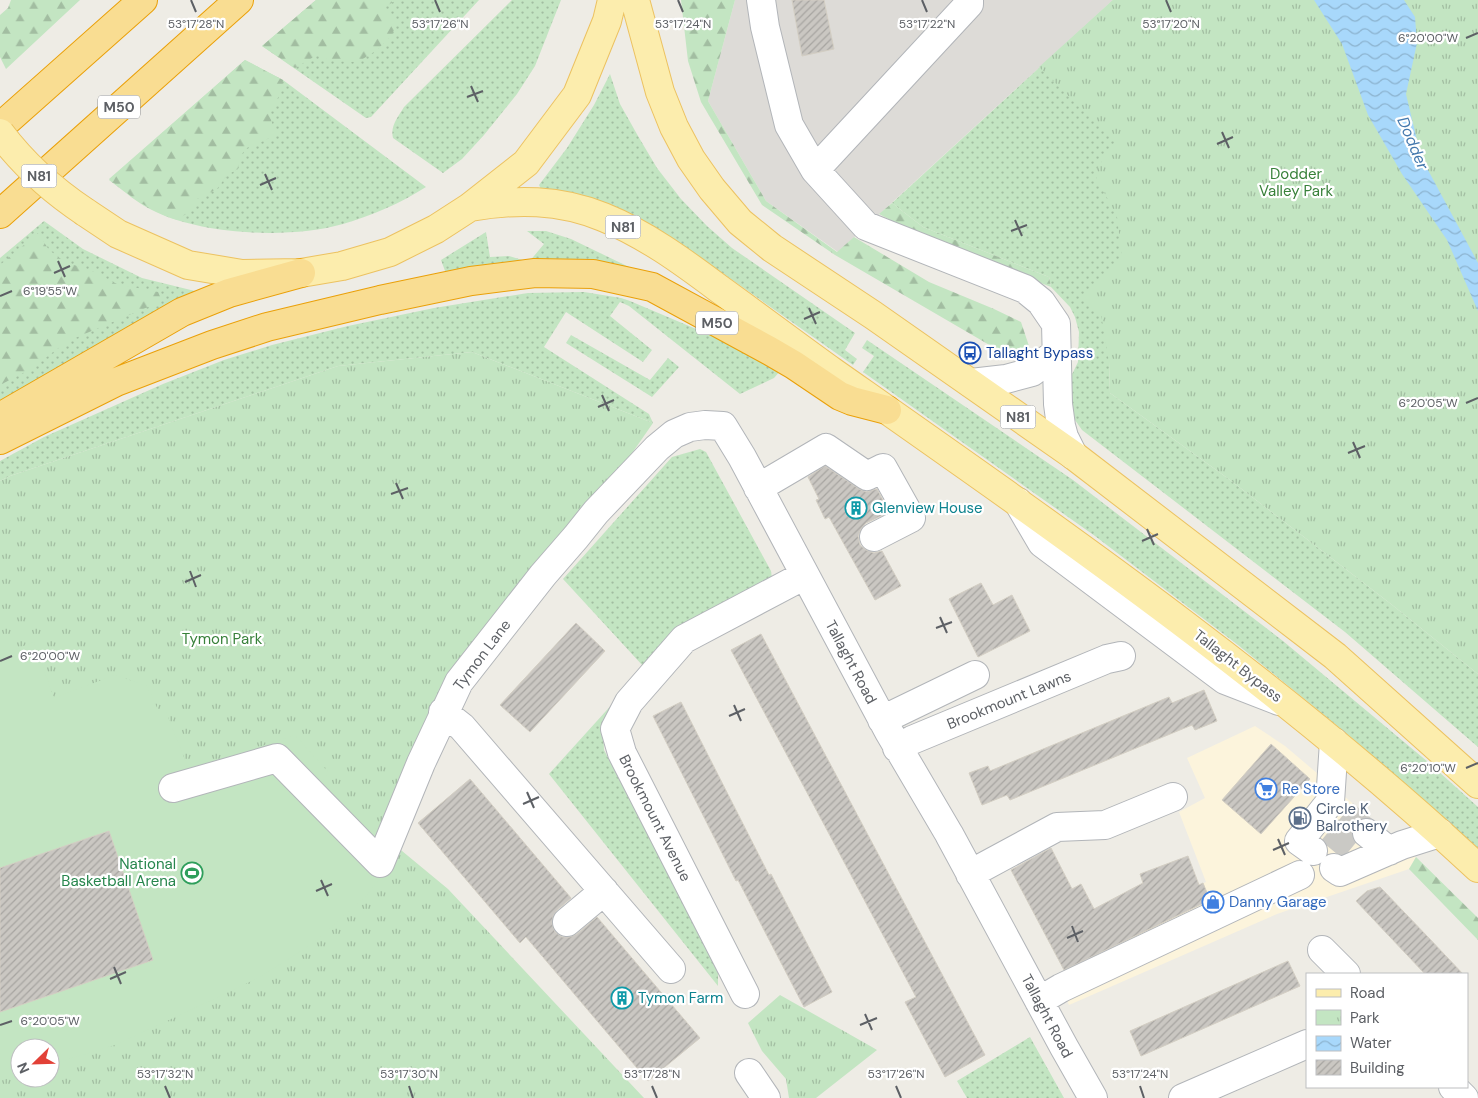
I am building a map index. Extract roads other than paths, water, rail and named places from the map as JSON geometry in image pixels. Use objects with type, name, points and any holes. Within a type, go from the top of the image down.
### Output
[{"type":"highway","points":[[0,127],[143,0]]},
{"type":"highway","name":"M50","points":[[0,214],[239,0]]},
{"type":"highway","name":"M50","points":[[0,440],[116,382],[212,345],[267,327],[471,281],[535,273],[593,274],[652,287],[770,351],[840,396],[887,410]]},
{"type":"highway","points":[[0,416],[182,312],[230,293],[301,274]]},
{"type":"main road","name":"N81","points":[[0,133],[37,175],[59,195],[118,234],[188,265],[208,270],[252,275],[301,274],[342,266],[390,252],[436,229],[470,207],[526,163],[577,95],[607,20],[612,0]]},
{"type":"main road","name":"N81","points":[[635,0],[660,92],[674,127],[691,159],[712,189],[740,222],[772,248],[971,383],[1074,456],[1335,656],[1478,784]]},
{"type":"main road","name":"Tallaght Bypass","points":[[470,207],[494,203],[546,202],[576,207],[606,218],[644,237],[691,267],[1161,607],[1334,742],[1478,868]]},
{"type":"street","points":[[761,0],[765,27],[789,125],[815,170],[866,226],[1025,290],[1041,302],[1056,324],[1058,404],[1064,437],[1074,456]]},
{"type":"street","points":[[815,170],[969,4],[969,0]]},
{"type":"street","points":[[971,383],[1006,379],[1032,372],[1057,352]]},
{"type":"street","name":"Tallaght Road","points":[[551,565],[596,512],[657,448],[674,434],[690,427],[705,425],[723,426],[742,457],[897,748],[949,834],[1093,1098]]},
{"type":"street","points":[[758,488],[826,448],[867,476],[883,468],[911,518],[874,537]]},
{"type":"street","name":"Tymon Lane","points":[[173,788],[277,758],[380,863],[443,712],[459,682],[551,565]]},
{"type":"street","name":"Brookmount Avenue","points":[[745,994],[622,753],[615,729],[629,702],[684,639],[805,575]]},
{"type":"street","name":"Brookmount Lawns","points":[[897,748],[912,740],[1107,659],[1121,656]]},
{"type":"street","points":[[882,720],[975,675]]},
{"type":"street","points":[[443,712],[462,727],[671,969]]},
{"type":"street","points":[[1334,742],[1322,826],[1290,866],[1300,875],[1312,885],[1370,848],[1408,844],[1440,833]]},
{"type":"street","points":[[970,874],[1056,827],[1105,825],[1173,797]]},
{"type":"street","points":[[1039,1001],[1061,988],[1300,875]]},
{"type":"street","points":[[567,922],[604,891]]},
{"type":"street","points":[[1322,950],[1345,973]]},
{"type":"street","points":[[1184,1098],[1306,1044]]},
{"type":"street","points":[[749,1073],[766,1098]]},
{"type":"street","points":[[1454,1088],[1464,1098]]},
{"type":"water","name":"Dodder","points":[[1314,0],[1404,0],[1415,17],[1417,43],[1406,94],[1421,157],[1478,263],[1478,311],[1447,240],[1402,174],[1368,115],[1342,44]]},
{"type":"tunnel","points":[[1344,814],[1367,833]]},
{"type":"tunnel","points":[[1330,830],[1353,849]]},
{"type":"place","name":"Tallaght Bypass","points":[[970,353]]},
{"type":"place","name":"Glenview House","points":[[856,508]]},
{"type":"place","name":"Re Store","points":[[1266,789]]},
{"type":"place","name":"Circle K Balrothery","points":[[1300,818]]},
{"type":"place","name":"National Basketball Arena","points":[[192,873]]},
{"type":"place","name":"Danny Garage","points":[[1213,902]]},
{"type":"place","name":"Tymon Farm","points":[[622,998]]},
{"type":"park label","name":"Dodder Valley Park","points":[[1296,182]]},
{"type":"park label","name":"Tymon Park","points":[[222,639]]}]
